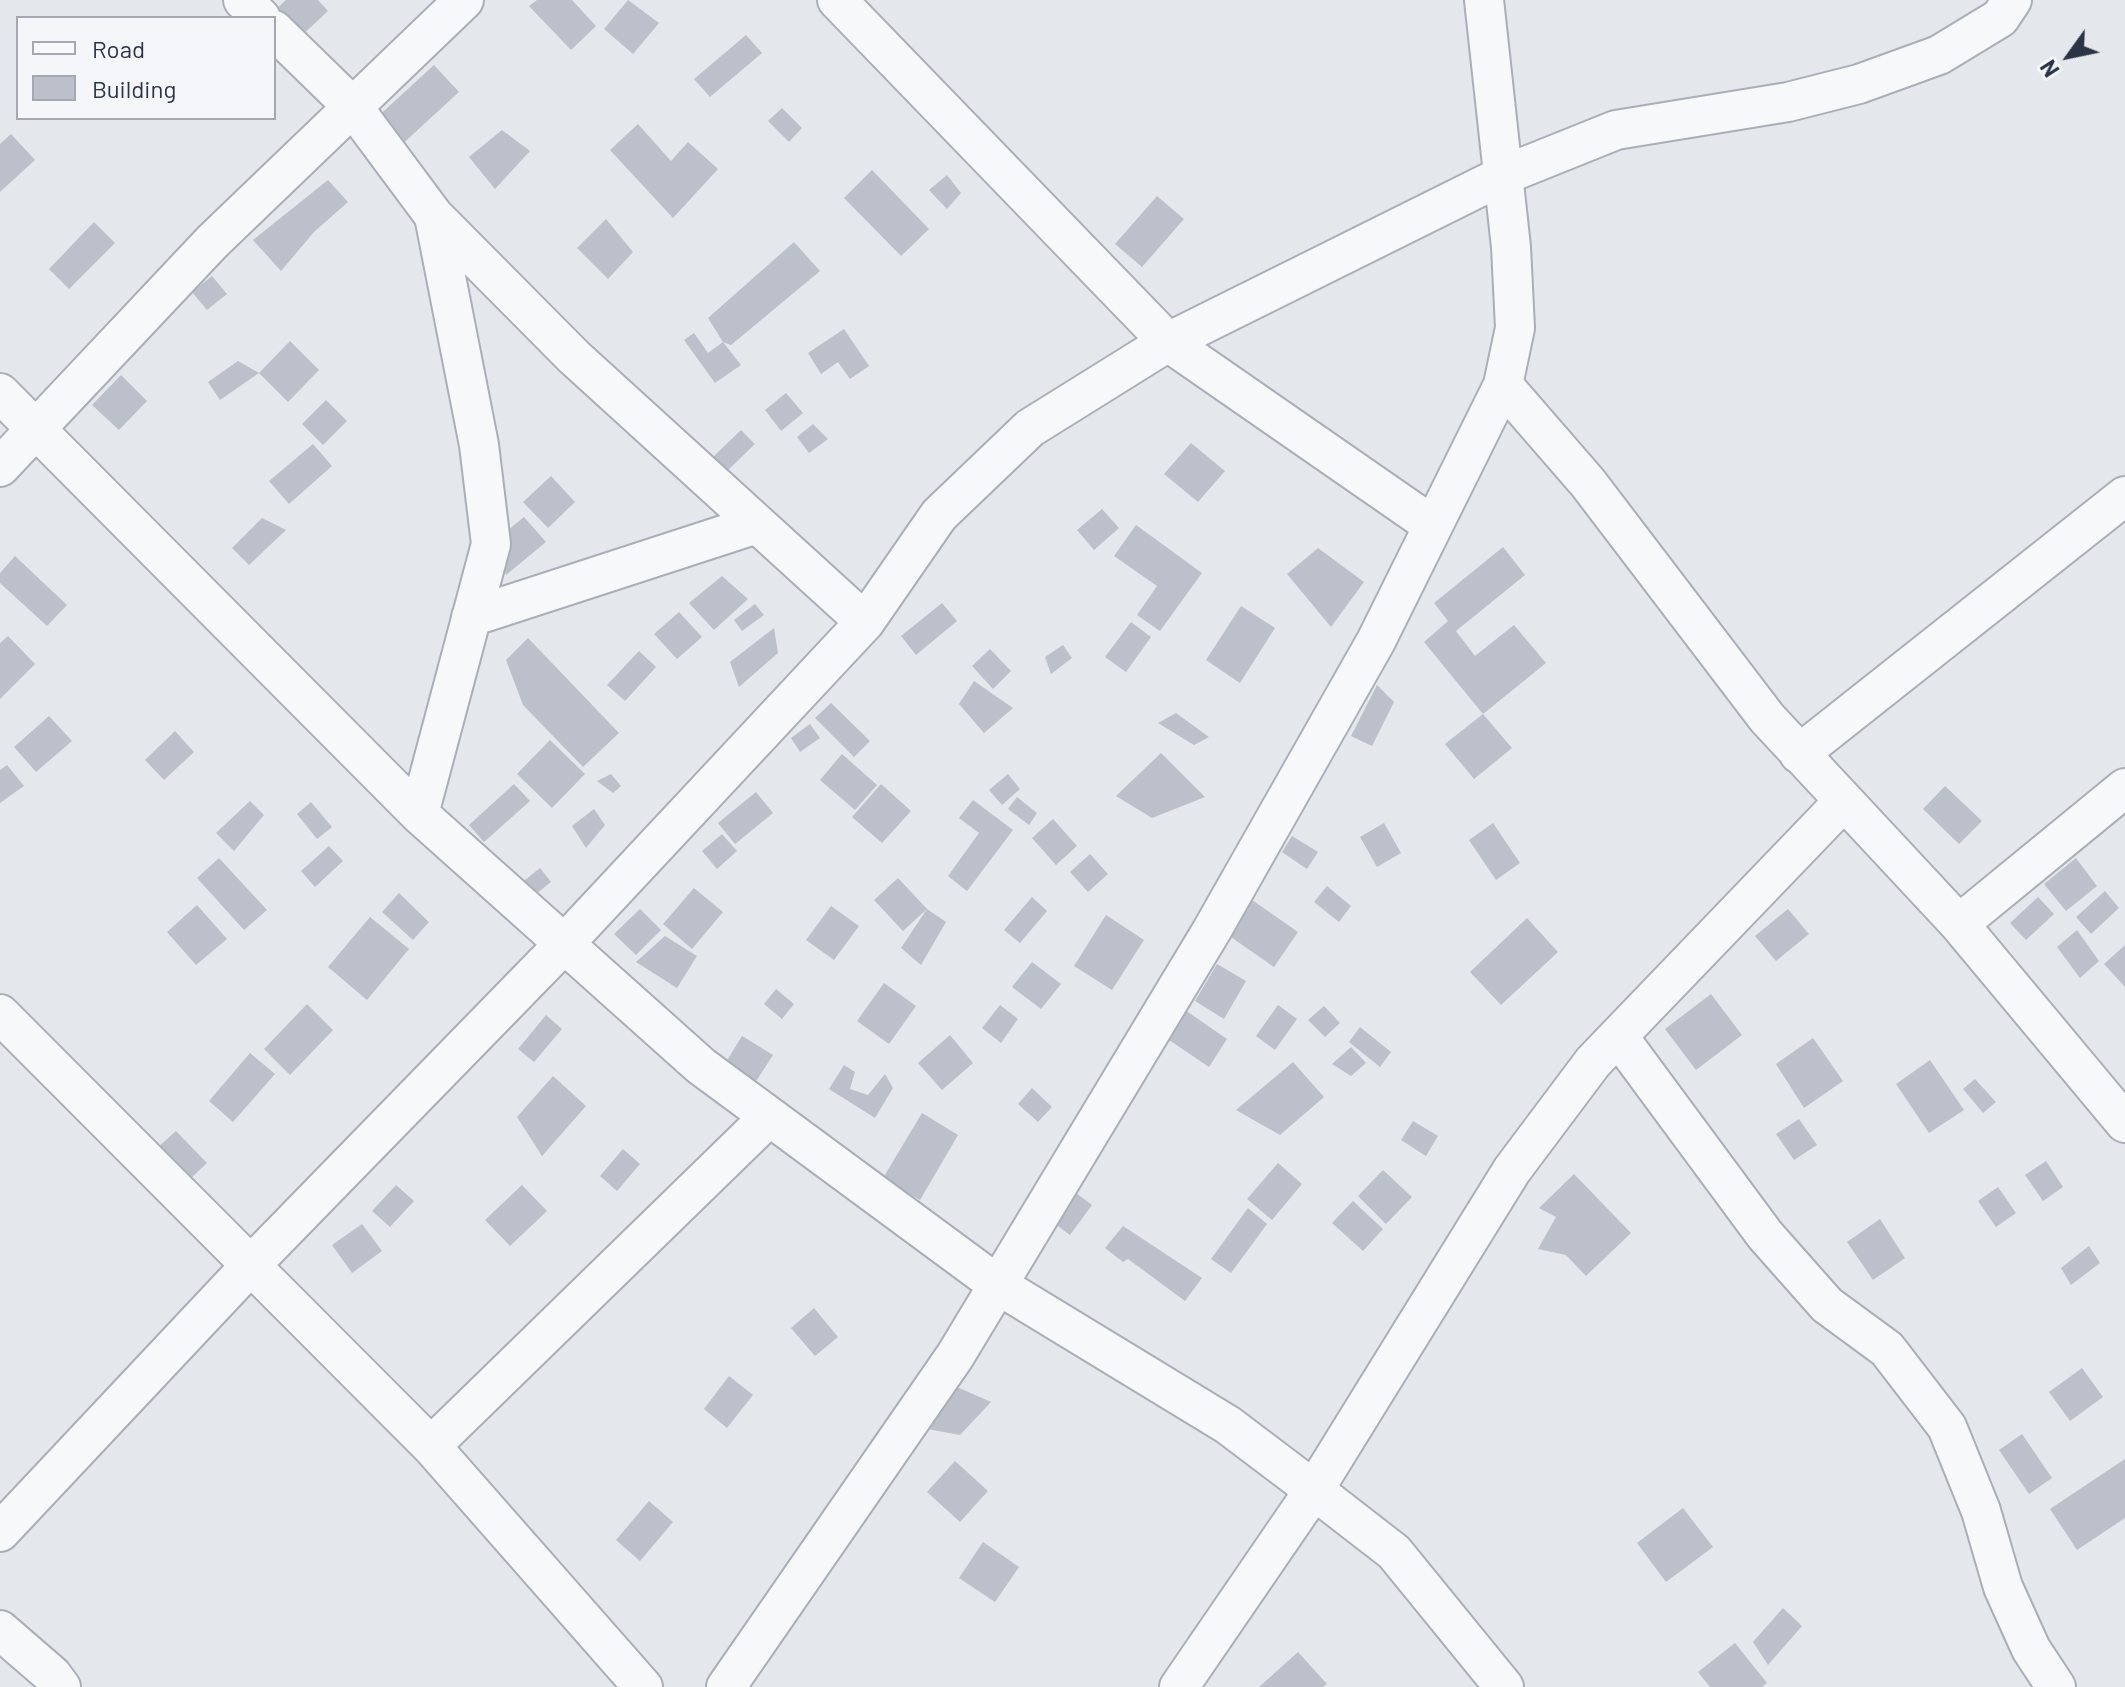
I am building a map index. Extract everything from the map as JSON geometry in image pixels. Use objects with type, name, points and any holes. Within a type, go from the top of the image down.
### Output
[{"type":"street","points":[[243,0],[259,16]]},
{"type":"street","points":[[0,467],[212,242],[464,0]]},
{"type":"street","points":[[837,0],[1168,342],[1432,525]]},
{"type":"street","points":[[726,1687],[955,1356],[1212,930],[1376,641],[1503,385],[1515,328],[1504,175],[1484,0]]},
{"type":"street","points":[[0,1532],[251,1265],[564,944],[865,622],[939,515],[1030,428],[1168,342],[1504,175],[1616,130],[1788,102],[1859,84],[1939,55],[2000,18],[2012,0]]},
{"type":"street","points":[[276,32],[353,107],[434,216],[574,357],[865,622]]},
{"type":"street","points":[[419,814],[491,544],[479,445],[434,216]]},
{"type":"street","points":[[1503,385],[1588,483],[1767,718],[1959,924],[2125,1123]]},
{"type":"street","points":[[0,393],[419,814],[701,1066],[998,1285],[1228,1425],[1314,1490],[1394,1552],[1504,1687]]},
{"type":"street","points":[[1799,754],[2125,496]]},
{"type":"street","points":[[471,617],[757,524]]},
{"type":"street","points":[[1959,924],[2125,788]]},
{"type":"street","points":[[1179,1687],[1314,1490],[1512,1170],[1593,1062],[1843,802]]},
{"type":"street","points":[[0,1014],[431,1446],[643,1687]]},
{"type":"street","points":[[1618,1036],[1765,1235],[1827,1305],[1887,1349],[1947,1427],[1981,1511],[2003,1587],[2031,1649],[2056,1687]]},
{"type":"street","points":[[431,1446],[769,1117]]},
{"type":"street","points":[[0,1630],[52,1675],[61,1687]]},
{"type":"building","points":[[286,0],[318,0],[328,11],[298,39],[273,12]]},
{"type":"building","points":[[537,0],[572,0],[596,26],[571,50],[529,6]]},
{"type":"building","points":[[628,0],[659,23],[633,54],[604,29]]},
{"type":"building","points":[[746,35],[762,53],[710,97],[694,79]]},
{"type":"building","points":[[434,65],[459,92],[398,148],[373,121]]},
{"type":"building","points":[[782,108],[802,128],[789,142],[768,121]]},
{"type":"building","points":[[638,124],[671,161],[688,142],[718,169],[673,218],[610,150]]},
{"type":"building","points":[[502,130],[530,151],[495,189],[469,157]]},
{"type":"building","points":[[11,134],[35,160],[0,192],[0,144]]},
{"type":"building","points":[[872,170],[929,229],[901,256],[844,198]]},
{"type":"building","points":[[947,175],[961,193],[947,209],[929,190]]},
{"type":"building","points":[[328,180],[348,202],[314,232],[281,271],[253,240]]},
{"type":"building","points":[[1157,196],[1184,219],[1142,267],[1115,244]]},
{"type":"building","points":[[606,219],[633,252],[608,279],[577,248]]},
{"type":"building","points":[[94,222],[115,243],[69,289],[49,269]]},
{"type":"building","points":[[794,242],[820,271],[731,345],[723,342],[708,318]]},
{"type":"building","points":[[212,276],[227,294],[207,310],[192,292]]},
{"type":"building","points":[[844,329],[869,366],[850,379],[838,362],[821,374],[808,353]]},
{"type":"building","points":[[694,333],[708,353],[723,342],[741,365],[715,383],[684,340]]},
{"type":"building","points":[[290,341],[319,370],[288,402],[259,373]]},
{"type":"building","points":[[238,361],[259,373],[220,400],[208,382]]},
{"type":"building","points":[[121,375],[147,401],[119,430],[92,405]]},
{"type":"building","points":[[786,393],[803,413],[781,431],[765,410]]},
{"type":"building","points":[[326,400],[347,421],[323,445],[302,424]]},
{"type":"building","points":[[813,424],[828,439],[809,453],[797,437]]},
{"type":"building","points":[[741,430],[755,444],[724,474],[711,459]]},
{"type":"building","points":[[1191,443],[1225,471],[1198,502],[1164,474]]},
{"type":"building","points":[[313,444],[332,466],[289,504],[269,481]]},
{"type":"building","points":[[551,476],[575,502],[548,528],[523,502]]},
{"type":"building","points":[[1102,509],[1119,528],[1094,550],[1077,530]]},
{"type":"building","points":[[524,517],[546,542],[506,575],[498,552],[491,544]]},
{"type":"building","points":[[262,518],[286,530],[249,565],[232,548]]},
{"type":"building","points":[[1136,525],[1202,573],[1160,631],[1137,615],[1157,586],[1114,556]]},
{"type":"building","points":[[1503,547],[1525,575],[1456,631],[1475,656],[1514,625],[1546,663],[1483,714],[1424,642],[1448,621],[1434,603]]},
{"type":"building","points":[[1318,548],[1364,582],[1331,627],[1287,574]]},
{"type":"building","points":[[15,556],[67,605],[47,626],[0,583],[0,573]]},
{"type":"building","points":[[722,576],[748,599],[714,630],[689,603]]},
{"type":"building","points":[[942,603],[957,621],[916,655],[901,636]]},
{"type":"building","points":[[755,604],[764,615],[742,631],[734,620]]},
{"type":"building","points":[[1241,606],[1275,628],[1240,683],[1206,660]]},
{"type":"building","points":[[679,612],[702,637],[677,659],[654,634]]},
{"type":"building","points":[[1131,622],[1151,637],[1126,672],[1105,657]]},
{"type":"building","points":[[774,628],[778,653],[739,687],[730,662]]},
{"type":"building","points":[[8,636],[35,664],[0,699],[0,643]]},
{"type":"building","points":[[528,638],[619,733],[583,767],[523,705],[506,660]]},
{"type":"building","points":[[1063,645],[1072,658],[1051,674],[1045,657]]},
{"type":"building","points":[[990,649],[1011,671],[993,689],[972,666]]},
{"type":"building","points":[[639,651],[656,667],[625,701],[607,685]]},
{"type":"building","points":[[974,681],[1013,708],[984,733],[959,704]]},
{"type":"building","points":[[1377,685],[1394,702],[1372,746],[1351,736]]},
{"type":"building","points":[[831,703],[870,741],[854,757],[815,718]]},
{"type":"building","points":[[1176,713],[1209,737],[1194,745],[1158,723]]},
{"type":"building","points":[[1483,714],[1512,748],[1474,779],[1445,744]]},
{"type":"building","points":[[49,716],[72,741],[36,772],[14,747]]},
{"type":"building","points":[[810,724],[820,738],[800,752],[791,738]]},
{"type":"building","points":[[175,731],[194,752],[164,780],[145,760]]},
{"type":"building","points":[[550,740],[585,774],[552,808],[517,774]]},
{"type":"building","points":[[1161,753],[1205,797],[1152,818],[1116,796]]},
{"type":"building","points":[[842,754],[877,785],[855,810],[820,780]]},
{"type":"building","points":[[7,765],[24,786],[0,803],[0,770]]},
{"type":"building","points":[[611,774],[621,786],[613,793],[597,781]]},
{"type":"building","points":[[1008,774],[1020,789],[1002,805],[989,790]]},
{"type":"building","points":[[514,784],[530,801],[484,842],[469,825]]},
{"type":"building","points":[[881,784],[911,811],[882,843],[852,817]]},
{"type":"building","points":[[1945,786],[1982,821],[1959,844],[1923,809]]},
{"type":"building","points":[[756,792],[773,813],[735,844],[718,823]]},
{"type":"building","points":[[1017,797],[1037,813],[1029,825],[1008,809]]},
{"type":"building","points":[[973,800],[1013,830],[967,891],[948,876],[979,833],[959,818]]},
{"type":"building","points":[[250,801],[264,815],[234,851],[216,833]]},
{"type":"building","points":[[311,802],[332,827],[317,839],[297,814]]},
{"type":"building","points":[[594,809],[605,825],[586,848],[572,826]]},
{"type":"building","points":[[1053,819],[1077,846],[1056,865],[1032,838]]},
{"type":"building","points":[[1384,823],[1401,853],[1377,867],[1360,837]]},
{"type":"building","points":[[1493,823],[1520,863],[1496,880],[1469,840]]},
{"type":"building","points":[[722,834],[737,851],[717,869],[702,851]]},
{"type":"building","points":[[1292,836],[1318,852],[1307,869],[1282,852]]},
{"type":"building","points":[[329,846],[343,861],[315,887],[301,871]]},
{"type":"building","points":[[1090,854],[1108,874],[1088,892],[1070,872]]},
{"type":"building","points":[[219,858],[267,910],[244,930],[197,878]]},
{"type":"building","points":[[2076,858],[2097,886],[2066,911],[2044,884]]},
{"type":"building","points":[[540,868],[551,882],[526,902],[515,888]]},
{"type":"building","points":[[898,878],[927,909],[903,931],[874,900]]},
{"type":"building","points":[[1327,886],[1351,906],[1339,922],[1314,902]]},
{"type":"building","points":[[694,888],[723,912],[692,949],[663,924]]},
{"type":"building","points":[[2105,891],[2119,908],[2091,934],[2076,917]]},
{"type":"building","points":[[399,893],[429,922],[413,940],[382,912]]},
{"type":"building","points":[[1032,897],[1047,911],[1020,943],[1004,930]]},
{"type":"building","points":[[2038,897],[2054,914],[2026,940],[2010,923]]},
{"type":"building","points":[[1252,900],[1298,932],[1274,967],[1228,935]]},
{"type":"building","points":[[197,905],[227,939],[196,965],[167,932]]},
{"type":"building","points":[[831,906],[859,926],[834,960],[806,940]]},
{"type":"building","points":[[640,909],[661,930],[636,955],[614,934]]},
{"type":"building","points":[[927,909],[946,922],[921,965],[901,948]]},
{"type":"building","points":[[1788,909],[1809,934],[1776,961],[1755,936]]},
{"type":"building","points":[[1106,915],[1144,940],[1112,990],[1074,966]]},
{"type":"building","points":[[370,917],[409,949],[367,1000],[328,967]]},
{"type":"building","points":[[1527,918],[1558,952],[1501,1005],[1470,972]]},
{"type":"building","points":[[2077,930],[2099,961],[2080,978],[2057,947]]},
{"type":"building","points":[[665,936],[697,956],[677,988],[636,962]]},
{"type":"building","points":[[2125,945],[2125,987],[2104,964]]},
{"type":"building","points":[[1032,962],[1061,984],[1041,1009],[1012,987]]},
{"type":"building","points":[[1217,964],[1246,981],[1224,1019],[1195,1001]]},
{"type":"building","points":[[884,983],[916,1006],[889,1044],[857,1021]]},
{"type":"building","points":[[776,989],[794,1004],[782,1019],[764,1004]]},
{"type":"building","points":[[1711,994],[1742,1035],[1696,1070],[1665,1029]]},
{"type":"building","points":[[307,1004],[333,1030],[290,1075],[264,1049]]},
{"type":"building","points":[[1000,1005],[1018,1019],[1001,1043],[982,1028]]},
{"type":"building","points":[[1278,1005],[1297,1019],[1275,1050],[1256,1036]]},
{"type":"building","points":[[1324,1006],[1340,1023],[1325,1037],[1308,1020]]},
{"type":"building","points":[[1185,1010],[1227,1039],[1209,1067],[1166,1038]]},
{"type":"building","points":[[546,1015],[562,1029],[534,1062],[518,1049]]},
{"type":"building","points":[[1360,1027],[1391,1052],[1380,1067],[1349,1042]]},
{"type":"building","points":[[950,1035],[973,1063],[942,1090],[918,1063]]},
{"type":"building","points":[[742,1036],[773,1055],[753,1086],[723,1067]]},
{"type":"building","points":[[1813,1038],[1843,1081],[1804,1108],[1776,1064]]},
{"type":"building","points":[[1351,1047],[1366,1063],[1351,1076],[1332,1064]]},
{"type":"building","points":[[250,1053],[275,1074],[233,1122],[209,1101]]},
{"type":"building","points":[[1930,1060],[1964,1110],[1929,1133],[1896,1084]]},
{"type":"building","points":[[1293,1062],[1324,1097],[1280,1135],[1236,1110]]},
{"type":"building","points":[[844,1065],[855,1072],[850,1089],[868,1095],[885,1074],[893,1088],[875,1118],[829,1089]]},
{"type":"building","points":[[553,1076],[586,1106],[542,1156],[517,1117]]},
{"type":"building","points":[[1975,1079],[1996,1102],[1983,1113],[1963,1089]]},
{"type":"building","points":[[1032,1088],[1052,1107],[1038,1122],[1018,1104]]},
{"type":"building","points":[[922,1113],[958,1135],[920,1200],[883,1178]]},
{"type":"building","points":[[1799,1119],[1817,1145],[1794,1160],[1776,1134]]},
{"type":"building","points":[[1413,1121],[1438,1136],[1426,1156],[1401,1140]]},
{"type":"building","points":[[176,1131],[207,1163],[189,1180],[158,1147]]},
{"type":"building","points":[[623,1149],[640,1164],[617,1191],[600,1176]]},
{"type":"building","points":[[2046,1161],[2063,1187],[2043,1201],[2025,1175]]},
{"type":"building","points":[[1278,1163],[1302,1184],[1272,1220],[1247,1199]]},
{"type":"building","points":[[1383,1170],[1412,1197],[1386,1224],[1358,1196]]},
{"type":"building","points":[[1574,1174],[1631,1233],[1586,1276],[1566,1255],[1538,1249],[1556,1217],[1539,1208]]},
{"type":"building","points":[[396,1185],[414,1201],[390,1227],[372,1211]]},
{"type":"building","points":[[522,1185],[547,1211],[510,1246],[485,1220]]},
{"type":"building","points":[[1998,1187],[2016,1213],[1996,1227],[1978,1201]]},
{"type":"building","points":[[1072,1190],[1092,1205],[1070,1235],[1050,1220]]},
{"type":"building","points":[[1353,1201],[1383,1229],[1363,1251],[1332,1223]]},
{"type":"building","points":[[1248,1208],[1267,1224],[1231,1273],[1211,1259]]},
{"type":"building","points":[[1880,1219],[1905,1258],[1873,1280],[1847,1242]]},
{"type":"building","points":[[362,1224],[382,1251],[352,1273],[332,1245]]},
{"type":"building","points":[[1123,1226],[1202,1278],[1185,1301],[1128,1259],[1123,1262],[1105,1248]]},
{"type":"building","points":[[2089,1246],[2100,1263],[2071,1285],[2061,1268]]},
{"type":"building","points":[[814,1308],[838,1337],[815,1356],[791,1328]]},
{"type":"building","points":[[2082,1368],[2103,1397],[2070,1421],[2049,1392]]},
{"type":"building","points":[[729,1376],[753,1395],[727,1428],[704,1409]]},
{"type":"building","points":[[957,1387],[991,1402],[960,1435],[922,1428]]},
{"type":"building","points":[[2022,1434],[2052,1478],[2029,1494],[1999,1450]]},
{"type":"building","points":[[2125,1459],[2125,1518],[2077,1550],[2050,1509]]},
{"type":"building","points":[[955,1461],[988,1491],[960,1522],[927,1492]]},
{"type":"building","points":[[649,1501],[673,1522],[640,1561],[616,1540]]},
{"type":"building","points":[[1683,1508],[1713,1547],[1666,1582],[1637,1543]]},
{"type":"building","points":[[983,1542],[1019,1567],[995,1602],[959,1578]]},
{"type":"building","points":[[1783,1608],[1802,1626],[1768,1665],[1753,1642]]},
{"type":"building","points":[[1735,1643],[1767,1683],[1762,1687],[1710,1687],[1698,1672]]},
{"type":"building","points":[[1298,1652],[1327,1684],[1323,1687],[1259,1687]]}]
